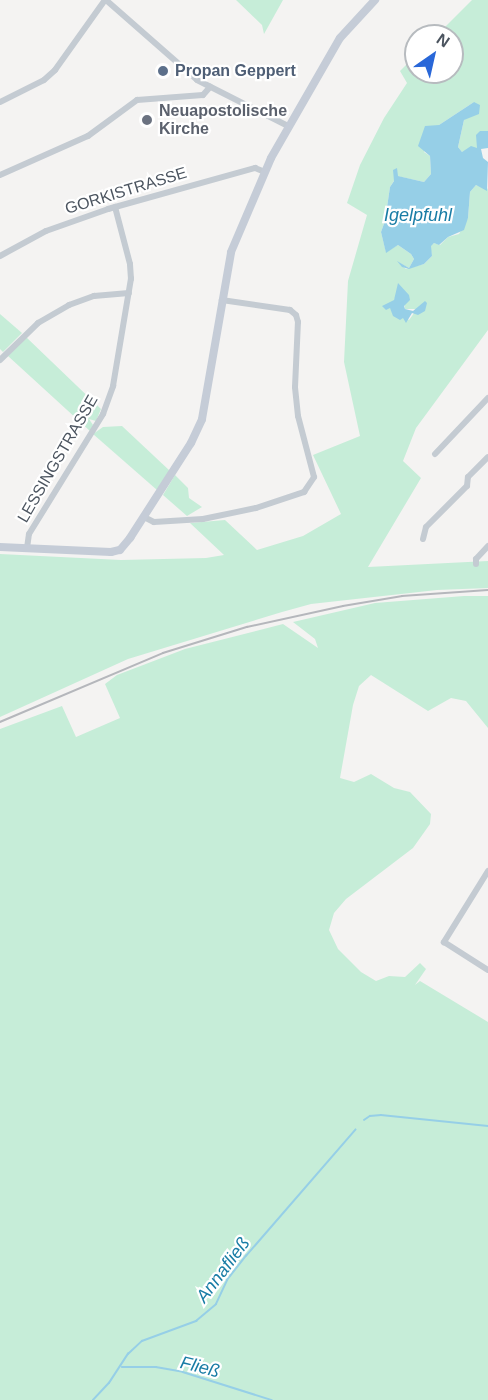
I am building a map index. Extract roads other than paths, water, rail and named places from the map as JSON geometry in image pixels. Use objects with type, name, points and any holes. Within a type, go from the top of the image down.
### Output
[{"type":"street","points":[[0,102],[44,80],[55,70],[106,0],[179,66],[210,87],[288,126]]},
{"type":"street","points":[[0,547],[117,551],[126,543],[144,518],[194,438],[202,419],[231,252],[265,172],[288,126],[340,38],[375,0]]},
{"type":"street","points":[[0,175],[92,134],[137,100],[203,95],[210,87]]},
{"type":"street","name":"GORKISTRASSE","points":[[0,256],[46,231],[115,207],[255,168],[265,172]]},
{"type":"street","name":"LESSINGSTRASSE","points":[[27,548],[29,534],[97,424],[109,398],[119,363],[129,293],[130,264],[115,207]]},
{"type":"street","points":[[0,360],[38,323],[69,305],[94,296],[129,293]]},
{"type":"street","points":[[144,518],[154,522],[203,519],[256,508],[304,492],[314,477],[295,393],[298,322],[296,315],[290,310],[222,300]]},
{"type":"street","points":[[435,454],[488,398]]},
{"type":"street","points":[[423,538],[426,527],[467,486],[468,477],[488,457]]},
{"type":"street","points":[[476,564],[476,559],[488,546]]},
{"type":"street","points":[[488,871],[444,942],[488,970]]},
{"type":"water","name":"Igelpfuhl","points":[[474,102],[480,105],[479,114],[464,120],[458,147],[462,152],[471,146],[477,148],[476,135],[480,131],[488,131],[488,148],[481,149],[483,158],[488,162],[487,191],[476,185],[470,192],[468,218],[464,230],[448,237],[439,245],[434,243],[431,246],[432,256],[424,264],[409,269],[402,267],[397,261],[409,268],[414,259],[411,254],[398,245],[386,253],[381,232],[390,187],[394,181],[393,170],[397,168],[398,176],[424,182],[431,174],[430,156],[418,146],[425,126],[439,125]]},
{"type":"water","points":[[398,283],[409,295],[410,300],[404,306],[405,309],[413,311],[425,301],[427,303],[425,311],[418,315],[412,313],[406,323],[403,318],[400,320],[393,316],[390,308],[386,310],[382,306],[394,300]]},
{"type":"waterway","name":"Annafließ","points":[[364,1120],[370,1116],[381,1115],[488,1126]]},
{"type":"waterway","name":"Annafließ","points":[[93,1400],[109,1383],[128,1354],[142,1341],[196,1321],[216,1304],[227,1280],[246,1256],[355,1130]]},
{"type":"waterway","name":"Fließ","points":[[122,1367],[156,1367],[183,1372],[272,1400]]},
{"type":"tram line","points":[[0,722],[163,653],[247,627],[402,596],[488,590]]},
{"type":"place","name":"Propan Geppert","points":[[163,71]]},
{"type":"place","name":"Neuapostolische Kirche","points":[[147,120]]}]
